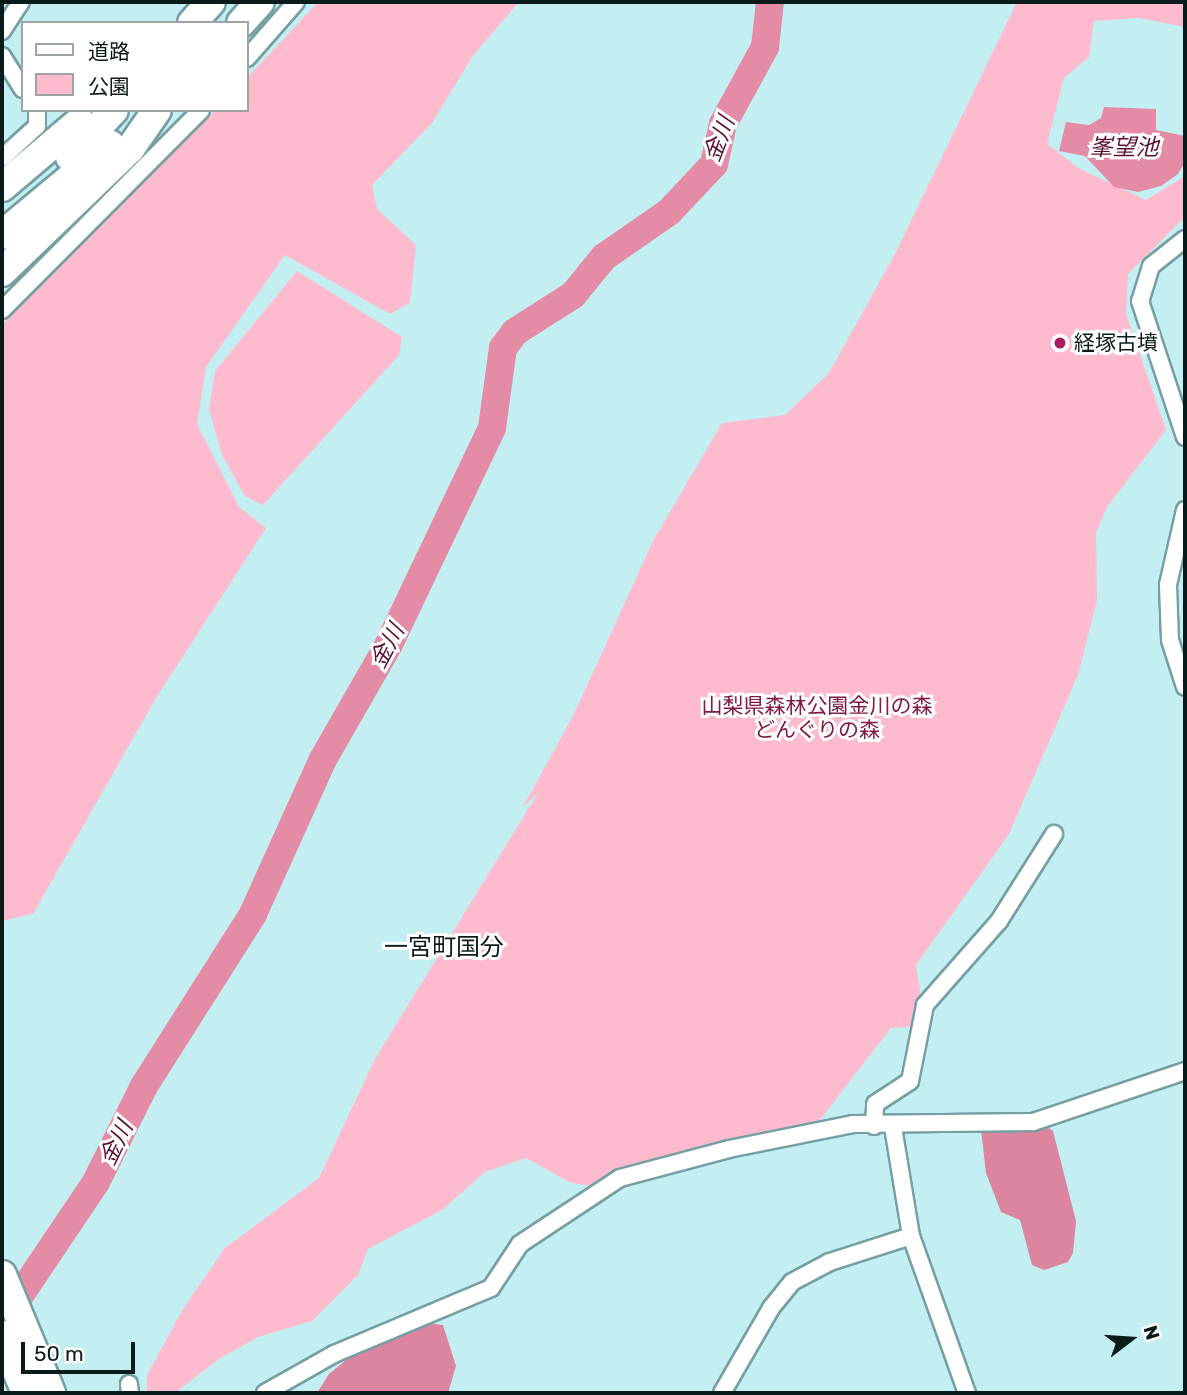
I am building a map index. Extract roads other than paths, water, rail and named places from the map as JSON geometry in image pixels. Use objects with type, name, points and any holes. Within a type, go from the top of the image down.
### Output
[{"type":"highway","points":[[194,21],[211,2]]},
{"type":"highway","points":[[243,21],[260,2]]},
{"type":"highway","points":[[2,187],[90,112]]},
{"type":"highway","points":[[2,216],[74,153],[112,112]]},
{"type":"highway","points":[[2,235],[121,136],[152,116]]},
{"type":"highway","points":[[2,272],[130,149],[152,116]]},
{"type":"highway","points":[[2,1275],[51,1393]]},
{"type":"highway","points":[[2,1335],[26,1393]]},
{"type":"street","points":[[2,31],[21,2]]},
{"type":"street","points":[[248,57],[296,2]]},
{"type":"street","points":[[2,56],[21,86]]},
{"type":"street","points":[[2,158],[37,127],[37,112]]},
{"type":"street","points":[[2,310],[199,112]]},
{"type":"street","points":[[1185,239],[1151,266],[1140,301],[1185,437]]},
{"type":"street","points":[[1185,510],[1168,585],[1170,640],[1185,687]]},
{"type":"street","points":[[874,1126],[875,1104],[910,1080],[925,1005],[999,921],[1054,834]]},
{"type":"street","points":[[265,1393],[334,1353],[491,1288],[520,1244],[620,1178],[729,1149],[853,1124],[893,1127],[1033,1122],[1185,1071]]},
{"type":"street","points":[[893,1127],[911,1236],[967,1393]]},
{"type":"street","points":[[722,1393],[771,1308],[792,1283],[830,1262],[911,1236]]},
{"type":"water","name":"峯望池","points":[[1104,107],[1156,109],[1156,130],[1185,136],[1185,162],[1178,174],[1161,186],[1138,192],[1114,187],[1085,156],[1059,151],[1066,122],[1089,125],[1101,118]]},
{"type":"waterway","name":"金川","points":[[2,1322],[96,1182],[144,1086],[253,914],[322,761],[389,644],[492,428],[503,348],[515,332],[573,295],[604,257],[669,212],[714,164],[723,124],[765,47],[770,2]]},
{"type":"place","name":"経塚古墳","points":[[1060,343]]},
{"type":"district","name":"一宮町国分","points":[[444,948]]},
{"type":"park label","name":"山梨県森林公園金川の森 どんぐりの森","points":[[817,718]]}]
